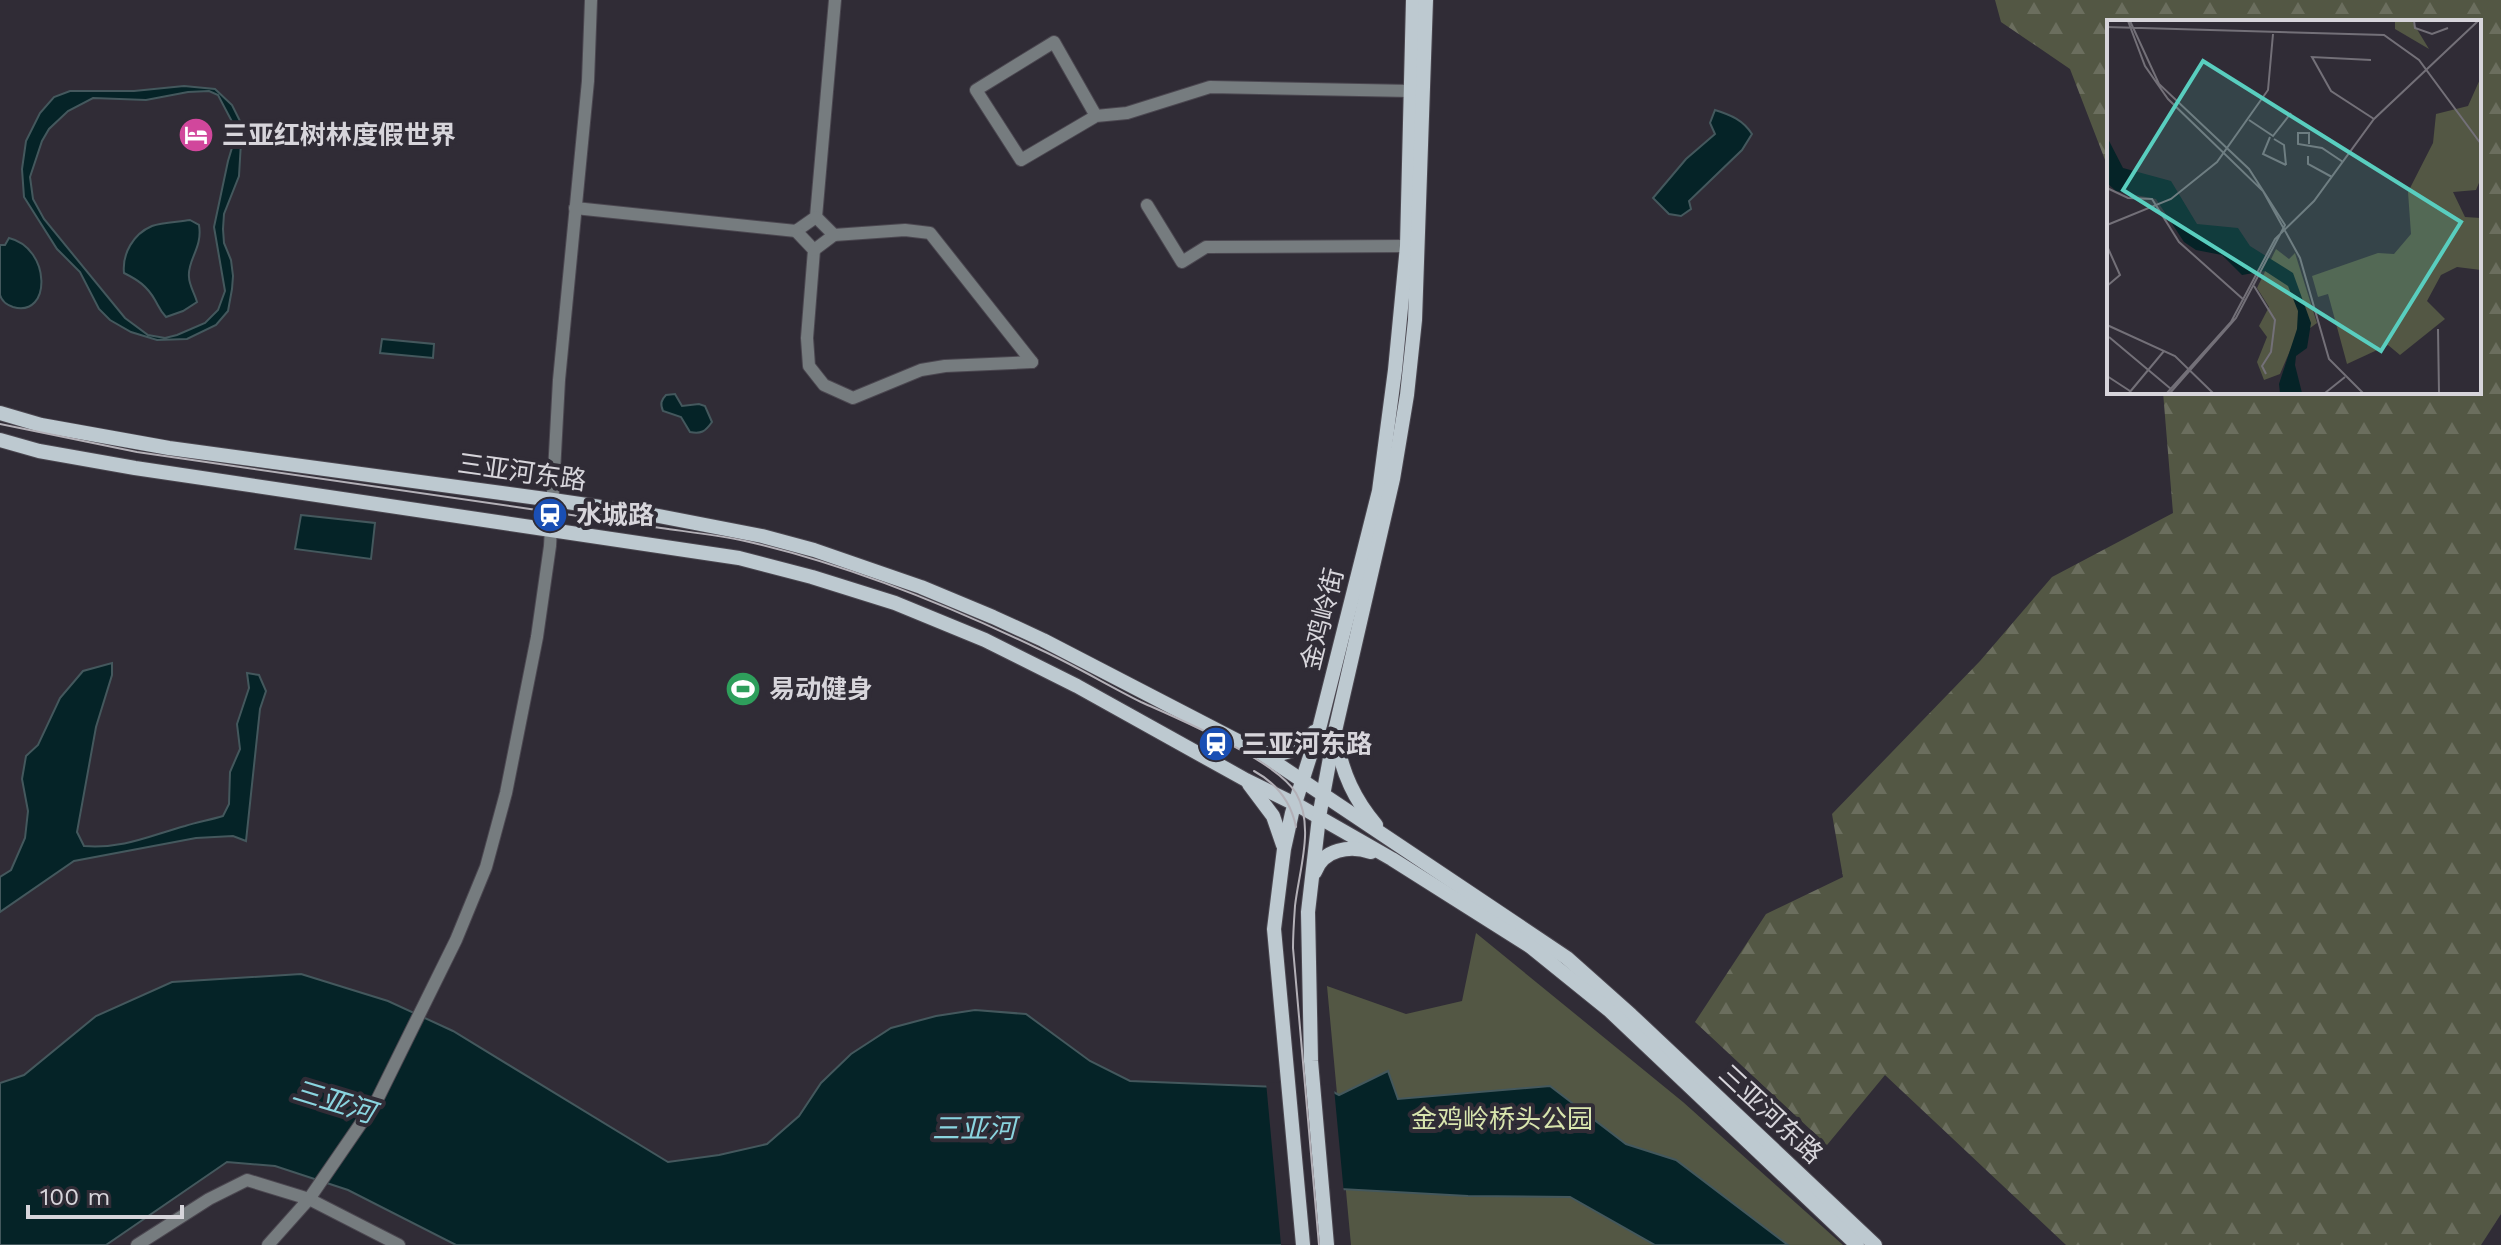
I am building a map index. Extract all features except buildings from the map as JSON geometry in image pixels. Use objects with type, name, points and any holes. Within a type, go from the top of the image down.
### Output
[{"type":"main road","name":"金鸡岭街","points":[[1303,1245],[1274,929],[1284,849],[1294,804],[1320,725],[1379,491],[1407,246],[1413,0]]},
{"type":"main road","name":"金鸡岭街","points":[[1327,1245],[1311,1061],[1307,935],[1311,884],[1319,817],[1335,731],[1393,479],[1407,395],[1415,320],[1426,0]]},
{"type":"main road","name":"三亚河东路","points":[[0,413],[41,425],[169,448],[648,514],[762,536],[814,550],[921,587],[1043,640],[1261,753],[1567,958],[1875,1245]]},
{"type":"main road","name":"三亚河东路","points":[[0,440],[39,451],[135,468],[760,562],[895,603],[961,630],[1033,663],[1319,817],[1531,947],[1609,1010],[1857,1245]]},
{"type":"main road","points":[[1261,753],[1273,755],[1293,750],[1309,739],[1320,725]]},
{"type":"main road","points":[[1335,731],[1342,769],[1348,783],[1362,808],[1393,843]]},
{"type":"main road","points":[[1246,780],[1273,816],[1284,849]]},
{"type":"main road","points":[[1311,884],[1317,866],[1325,857],[1345,849],[1359,848],[1392,859]]},
{"type":"street","points":[[268,1245],[312,1194],[377,1100],[456,940],[486,867],[506,793],[534,651],[551,529],[557,411],[588,81],[591,0]]},
{"type":"street","points":[[816,217],[835,0]]},
{"type":"street","points":[[1096,116],[1054,42],[976,90],[1021,160],[1096,116],[1127,113],[1210,87],[1411,91]]},
{"type":"street","points":[[1147,205],[1182,262],[1206,247],[1407,246]]},
{"type":"street","points":[[575,208],[796,231],[814,250],[807,338],[809,366],[824,385],[853,398],[921,370],[1032,362],[930,233],[905,230],[834,235],[814,250]]},
{"type":"street","points":[[796,231],[816,217]]},
{"type":"street","points":[[816,217],[834,235]]},
{"type":"street","points":[[137,1245],[209,1199],[247,1180],[312,1194],[399,1245]]},
{"type":"green space","points":[[1995,0],[2501,0],[2501,1214],[2481,1245],[2066,1245],[1885,1075],[1827,1145],[1695,1022],[1766,914],[1843,877],[1832,814],[1980,661],[2052,577],[2173,513],[2163,394],[2481,394],[2481,20],[2107,20],[2107,165],[2070,69],[2001,22]]},
{"type":"green space","name":"金鸡岭桥头公园","points":[[1476,933],[1683,1102],[1843,1245],[1351,1245],[1327,986],[1406,1014],[1462,1001]]},
{"type":"water","points":[[184,86],[215,89],[232,105],[242,125],[239,176],[224,214],[224,243],[233,276],[228,311],[216,325],[187,339],[157,340],[131,332],[110,320],[99,309],[80,272],[57,249],[24,197],[22,169],[26,141],[40,113],[54,97],[70,91],[134,91]],"holes":[[[209,91],[218,95],[237,131],[214,227],[225,291],[218,310],[205,323],[165,338],[148,335],[125,318],[44,219],[33,199],[30,177],[49,129],[68,111],[93,98],[146,100]]]},
{"type":"water","points":[[1715,110],[1736,119],[1752,134],[1742,150],[1689,201],[1691,209],[1681,216],[1669,214],[1653,198],[1686,159],[1715,134],[1710,123]]},
{"type":"water","points":[[190,220],[199,225],[200,233],[189,271],[197,302],[166,317],[145,287],[124,273],[125,259],[134,239],[145,230]]},
{"type":"water","points":[[9,238],[23,244],[39,267],[40,293],[35,302],[26,308],[9,305],[0,295],[0,245],[5,245]]},
{"type":"water","points":[[382,339],[434,344],[433,358],[380,353]]},
{"type":"water","points":[[675,394],[682,406],[705,406],[712,422],[707,428],[690,432],[681,417],[663,411],[663,399],[666,395]]},
{"type":"water","points":[[301,515],[375,523],[371,559],[295,549]]},
{"type":"water","points":[[112,663],[112,675],[96,727],[77,832],[84,846],[124,844],[223,816],[229,804],[230,772],[240,749],[237,724],[249,688],[247,673],[259,675],[266,691],[260,709],[246,841],[233,836],[196,838],[74,861],[0,912],[0,877],[11,870],[25,838],[28,811],[22,779],[26,756],[38,745],[60,698],[83,671]]},
{"type":"water","name":"三亚河","points":[[301,974],[388,1001],[453,1031],[668,1162],[767,1144],[799,1116],[821,1083],[851,1054],[891,1028],[975,1010],[1026,1014],[1090,1061],[1130,1081],[1328,1089],[1339,1095],[1388,1071],[1398,1099],[1550,1086],[1626,1144],[1676,1160],[1788,1245],[1655,1245],[1570,1197],[1468,1196],[1341,1189],[1318,1245],[456,1245],[348,1190],[275,1166],[227,1162],[106,1245],[0,1245],[0,1083],[24,1075],[96,1016],[172,982]]},
{"type":"pier","points":[[1266,1082],[1330,1085],[1334,1088],[1344,1194],[1322,1245],[1281,1245]]},
{"type":"tram line","points":[[0,424],[137,452],[714,535],[783,550],[858,573],[968,616],[1052,655],[1269,767],[1296,793],[1304,820],[1304,849],[1295,906],[1293,948],[1319,1245]]},
{"type":"tram line","points":[[1254,771],[1281,794],[1296,827]]},
{"type":"place","name":"三亚红树林度假世界","points":[[196,135]]},
{"type":"place","name":"水城路","points":[[550,515]]},
{"type":"place","name":"易动健身","points":[[743,689]]},
{"type":"place","name":"三亚河东路","points":[[1216,744]]}]
